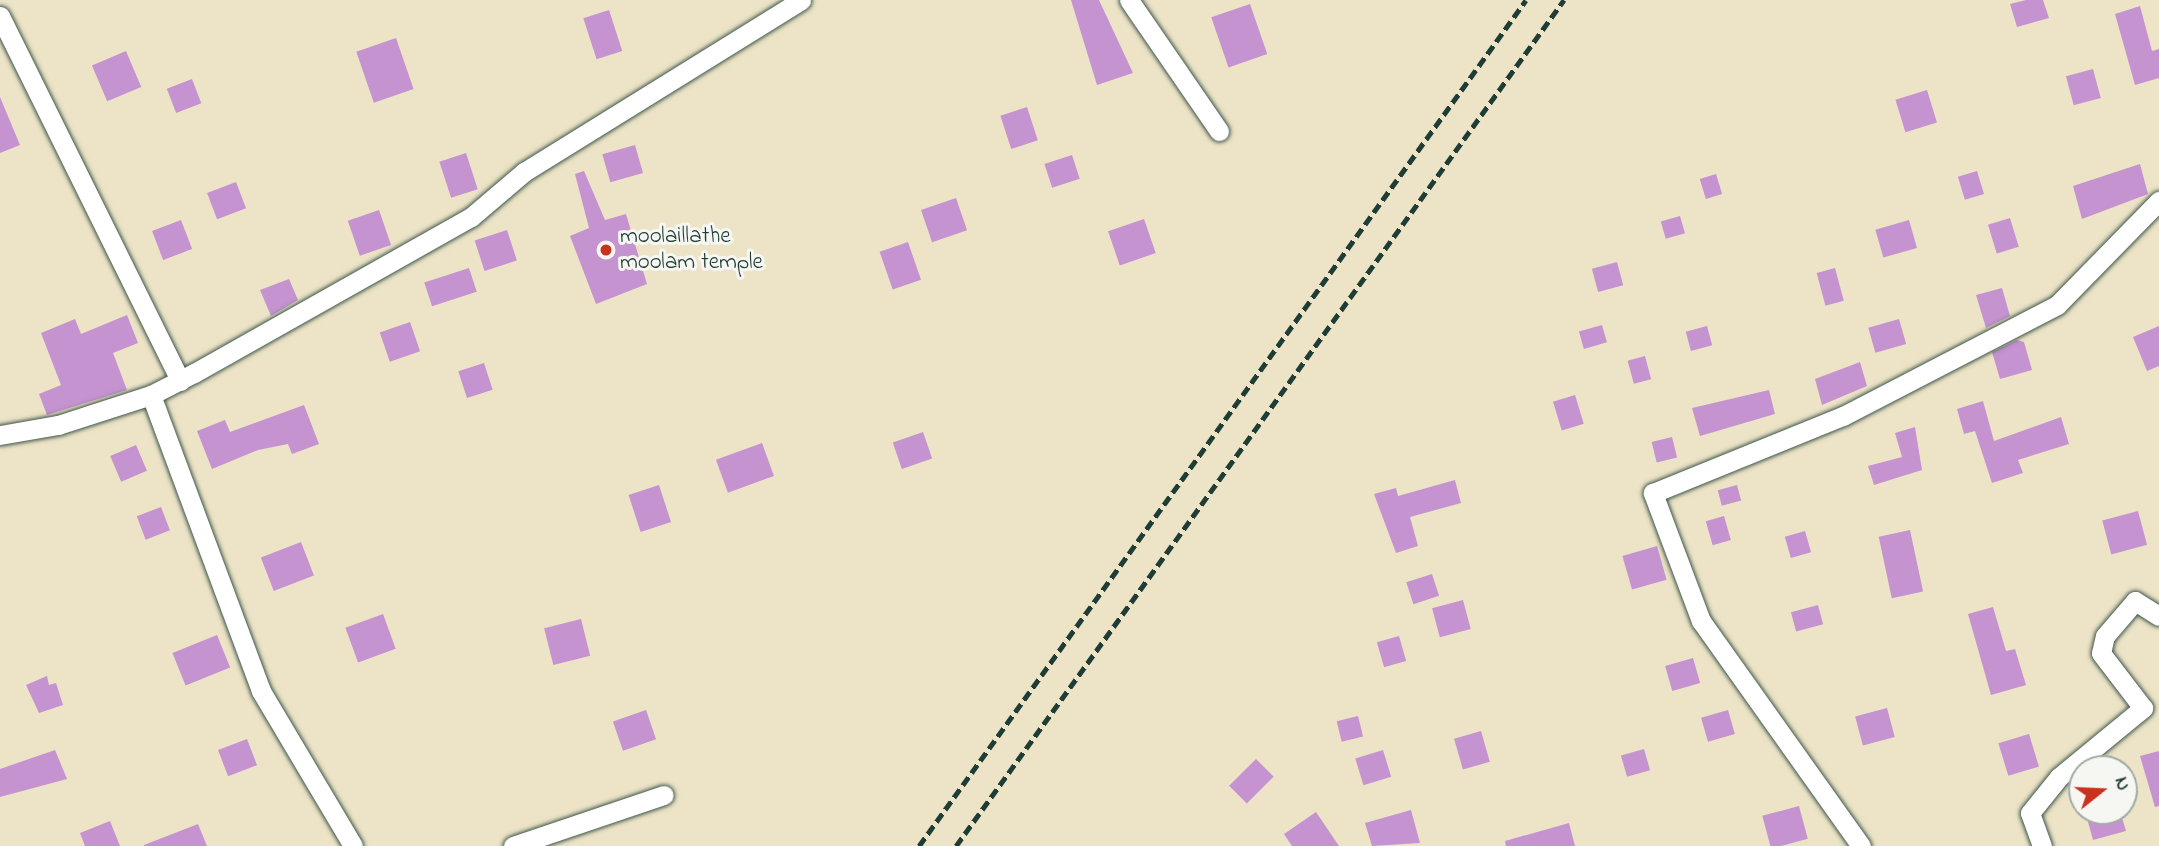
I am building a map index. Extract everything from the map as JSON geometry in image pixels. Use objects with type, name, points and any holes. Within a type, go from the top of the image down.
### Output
[{"type":"street","points":[[0,435],[58,425],[150,396],[180,381],[471,217],[524,172],[801,0]]},
{"type":"street","points":[[1129,0],[1219,131]]},
{"type":"street","points":[[0,16],[180,381]]},
{"type":"street","points":[[1861,846],[1701,621],[1653,493],[1843,416],[2057,305],[2159,201]]},
{"type":"street","points":[[150,396],[261,691],[353,846]]},
{"type":"street","points":[[2042,846],[2030,813],[2068,768],[2143,708],[2101,653],[2105,636],[2135,601],[2159,616]]},
{"type":"street","points":[[513,846],[664,795]]},
{"type":"building","points":[[1071,0],[1099,0],[1133,73],[1097,85]]},
{"type":"building","points":[[2043,0],[2049,18],[2017,27],[2010,4]]},
{"type":"building","points":[[1250,4],[1267,54],[1228,67],[1211,17]]},
{"type":"building","points":[[2140,6],[2152,51],[2159,49],[2159,78],[2135,85],[2115,14]]},
{"type":"building","points":[[609,10],[622,51],[597,59],[583,18]]},
{"type":"building","points":[[396,38],[414,89],[374,103],[356,52]]},
{"type":"building","points":[[126,51],[141,87],[107,101],[92,65]]},
{"type":"building","points":[[2093,69],[2101,98],[2074,105],[2066,76]]},
{"type":"building","points":[[192,79],[201,103],[176,113],[167,89]]},
{"type":"building","points":[[1927,90],[1937,123],[1905,132],[1895,100]]},
{"type":"building","points":[[0,97],[20,145],[0,153]]},
{"type":"building","points":[[1027,107],[1038,140],[1011,149],[1000,116]]},
{"type":"building","points":[[635,145],[643,173],[610,182],[602,154]]},
{"type":"building","points":[[466,153],[478,189],[451,198],[439,162]]},
{"type":"building","points":[[1072,155],[1080,179],[1052,188],[1044,164]]},
{"type":"building","points":[[2140,164],[2148,194],[2082,219],[2073,186]]},
{"type":"building","name":"moolaillathe moolam temple","points":[[584,171],[605,220],[626,214],[647,284],[596,304],[570,236],[589,228],[575,174]]},
{"type":"building","points":[[1977,171],[1984,194],[1965,200],[1958,177]]},
{"type":"building","points":[[1716,174],[1722,194],[1706,199],[1700,179]]},
{"type":"building","points":[[236,182],[246,208],[217,219],[207,193]]},
{"type":"building","points":[[956,198],[967,230],[932,242],[921,210]]},
{"type":"building","points":[[379,210],[391,245],[360,256],[348,221]]},
{"type":"building","points":[[1680,216],[1685,233],[1666,239],[1661,222]]},
{"type":"building","points":[[2010,218],[2019,247],[1997,253],[1988,225]]},
{"type":"building","points":[[1144,219],[1156,253],[1120,265],[1108,231]]},
{"type":"building","points":[[181,220],[192,249],[163,260],[152,231]]},
{"type":"building","points":[[1909,220],[1917,248],[1883,258],[1875,230]]},
{"type":"building","points":[[507,230],[517,260],[485,271],[475,241]]},
{"type":"building","points":[[908,242],[921,280],[893,290],[880,252]]},
{"type":"building","points":[[1617,262],[1623,285],[1598,292],[1592,269]]},
{"type":"building","points":[[469,268],[477,292],[432,306],[424,283]]},
{"type":"building","points":[[1835,268],[1844,301],[1825,306],[1817,273]]},
{"type":"building","points":[[289,279],[298,300],[271,316],[260,290]]},
{"type":"building","points":[[2002,288],[2010,316],[1986,328],[1976,295]]},
{"type":"building","points":[[127,315],[138,343],[113,353],[127,390],[47,415],[39,394],[61,385],[41,333],[75,319],[81,334]]},
{"type":"building","points":[[1899,319],[1906,344],[1875,353],[1868,328]]},
{"type":"building","points":[[410,322],[420,351],[390,362],[380,332]]},
{"type":"building","points":[[1602,325],[1607,342],[1584,349],[1579,332]]},
{"type":"building","points":[[1707,326],[1712,345],[1691,351],[1686,332]]},
{"type":"building","points":[[2159,326],[2159,366],[2147,371],[2133,337]]},
{"type":"building","points":[[2017,340],[2024,342],[2032,370],[2000,379],[1992,352]]},
{"type":"building","points":[[1645,356],[1651,379],[1634,384],[1628,361]]},
{"type":"building","points":[[1860,362],[1867,386],[1822,405],[1815,379]]},
{"type":"building","points":[[484,363],[493,390],[467,398],[458,371]]},
{"type":"building","points":[[1769,390],[1775,414],[1700,436],[1692,408]]},
{"type":"building","points":[[1575,395],[1584,424],[1562,430],[1553,402]]},
{"type":"building","points":[[1983,401],[1994,441],[2061,417],[2069,444],[2018,460],[2023,473],[1992,483],[1975,431],[1964,434],[1957,409]]},
{"type":"building","points":[[304,405],[319,444],[292,454],[288,444],[258,450],[212,469],[197,431],[225,420],[230,432]]},
{"type":"building","points":[[1915,427],[1922,470],[1874,485],[1868,466],[1902,457],[1895,433]]},
{"type":"building","points":[[923,432],[932,458],[902,469],[893,442]]},
{"type":"building","points":[[1672,437],[1677,457],[1657,462],[1652,442]]},
{"type":"building","points":[[762,443],[774,476],[728,493],[716,460]]},
{"type":"building","points":[[136,445],[147,471],[121,482],[110,456]]},
{"type":"building","points":[[1455,480],[1461,503],[1410,517],[1418,546],[1396,553],[1374,494],[1396,488],[1398,496]]},
{"type":"building","points":[[659,485],[671,522],[641,532],[629,495]]},
{"type":"building","points":[[1737,485],[1741,500],[1722,506],[1718,490]]},
{"type":"building","points":[[161,507],[170,530],[146,540],[137,516]]},
{"type":"building","points":[[2138,511],[2147,545],[2111,554],[2102,521]]},
{"type":"building","points":[[1724,516],[1731,540],[1713,545],[1706,521]]},
{"type":"building","points":[[1910,530],[1923,592],[1892,598],[1879,537]]},
{"type":"building","points":[[1805,531],[1811,552],[1791,558],[1785,537]]},
{"type":"building","points":[[301,542],[314,576],[274,591],[261,557]]},
{"type":"building","points":[[1657,546],[1667,580],[1632,590],[1622,556]]},
{"type":"building","points":[[1432,574],[1439,596],[1413,604],[1406,582]]},
{"type":"building","points":[[1463,600],[1471,629],[1440,637],[1432,608]]},
{"type":"building","points":[[1818,605],[1823,624],[1796,632],[1791,612]]},
{"type":"building","points":[[1993,607],[2006,651],[2015,649],[2026,685],[1991,695],[1968,614]]},
{"type":"building","points":[[383,614],[396,649],[358,662],[345,628]]},
{"type":"building","points":[[581,619],[590,656],[553,665],[544,628]]},
{"type":"building","points":[[217,635],[230,667],[186,685],[172,653]]},
{"type":"building","points":[[1399,636],[1406,661],[1384,667],[1377,642]]},
{"type":"building","points":[[1693,658],[1700,683],[1672,691],[1665,666]]},
{"type":"building","points":[[47,676],[49,685],[56,683],[63,705],[39,713],[26,685]]},
{"type":"building","points":[[1887,708],[1895,737],[1863,746],[1855,717]]},
{"type":"building","points":[[646,710],[656,739],[623,751],[613,721]]},
{"type":"building","points":[[1728,710],[1735,734],[1708,742],[1701,718]]},
{"type":"building","points":[[1358,716],[1363,736],[1342,742],[1337,721]]},
{"type":"building","points":[[1481,731],[1490,762],[1463,769],[1454,739]]},
{"type":"building","points":[[2029,734],[2039,767],[2008,776],[1998,743]]},
{"type":"building","points":[[247,739],[257,765],[228,776],[218,750]]},
{"type":"building","points":[[1644,749],[1650,770],[1627,777],[1621,756]]},
{"type":"building","points":[[55,750],[67,779],[0,797],[0,769]]},
{"type":"building","points":[[1383,750],[1391,777],[1363,785],[1355,758]]},
{"type":"building","points":[[2159,751],[2159,806],[2155,807],[2140,756]]},
{"type":"building","points":[[1256,759],[1274,777],[1247,804],[1229,786]]},
{"type":"building","points":[[1799,806],[1808,839],[1770,846],[1762,816]]},
{"type":"building","points":[[1411,810],[1420,843],[1372,846],[1365,823]]},
{"type":"building","points":[[1316,812],[1339,846],[1292,846],[1284,834]]},
{"type":"building","points":[[110,821],[120,846],[85,846],[80,833]]},
{"type":"building","points":[[1569,823],[1575,846],[1506,846],[1505,841]]},
{"type":"building","points":[[198,824],[207,846],[144,846],[144,845]]},
{"type":"building","points":[[2089,825],[2124,825],[2126,831],[2093,840]]},
{"type":"railway","points":[[919,846],[1526,0]]},
{"type":"railway","points":[[956,846],[1564,0]]},
{"type":"place","name":"moolaillathe moolam temple","points":[[606,250]]}]
